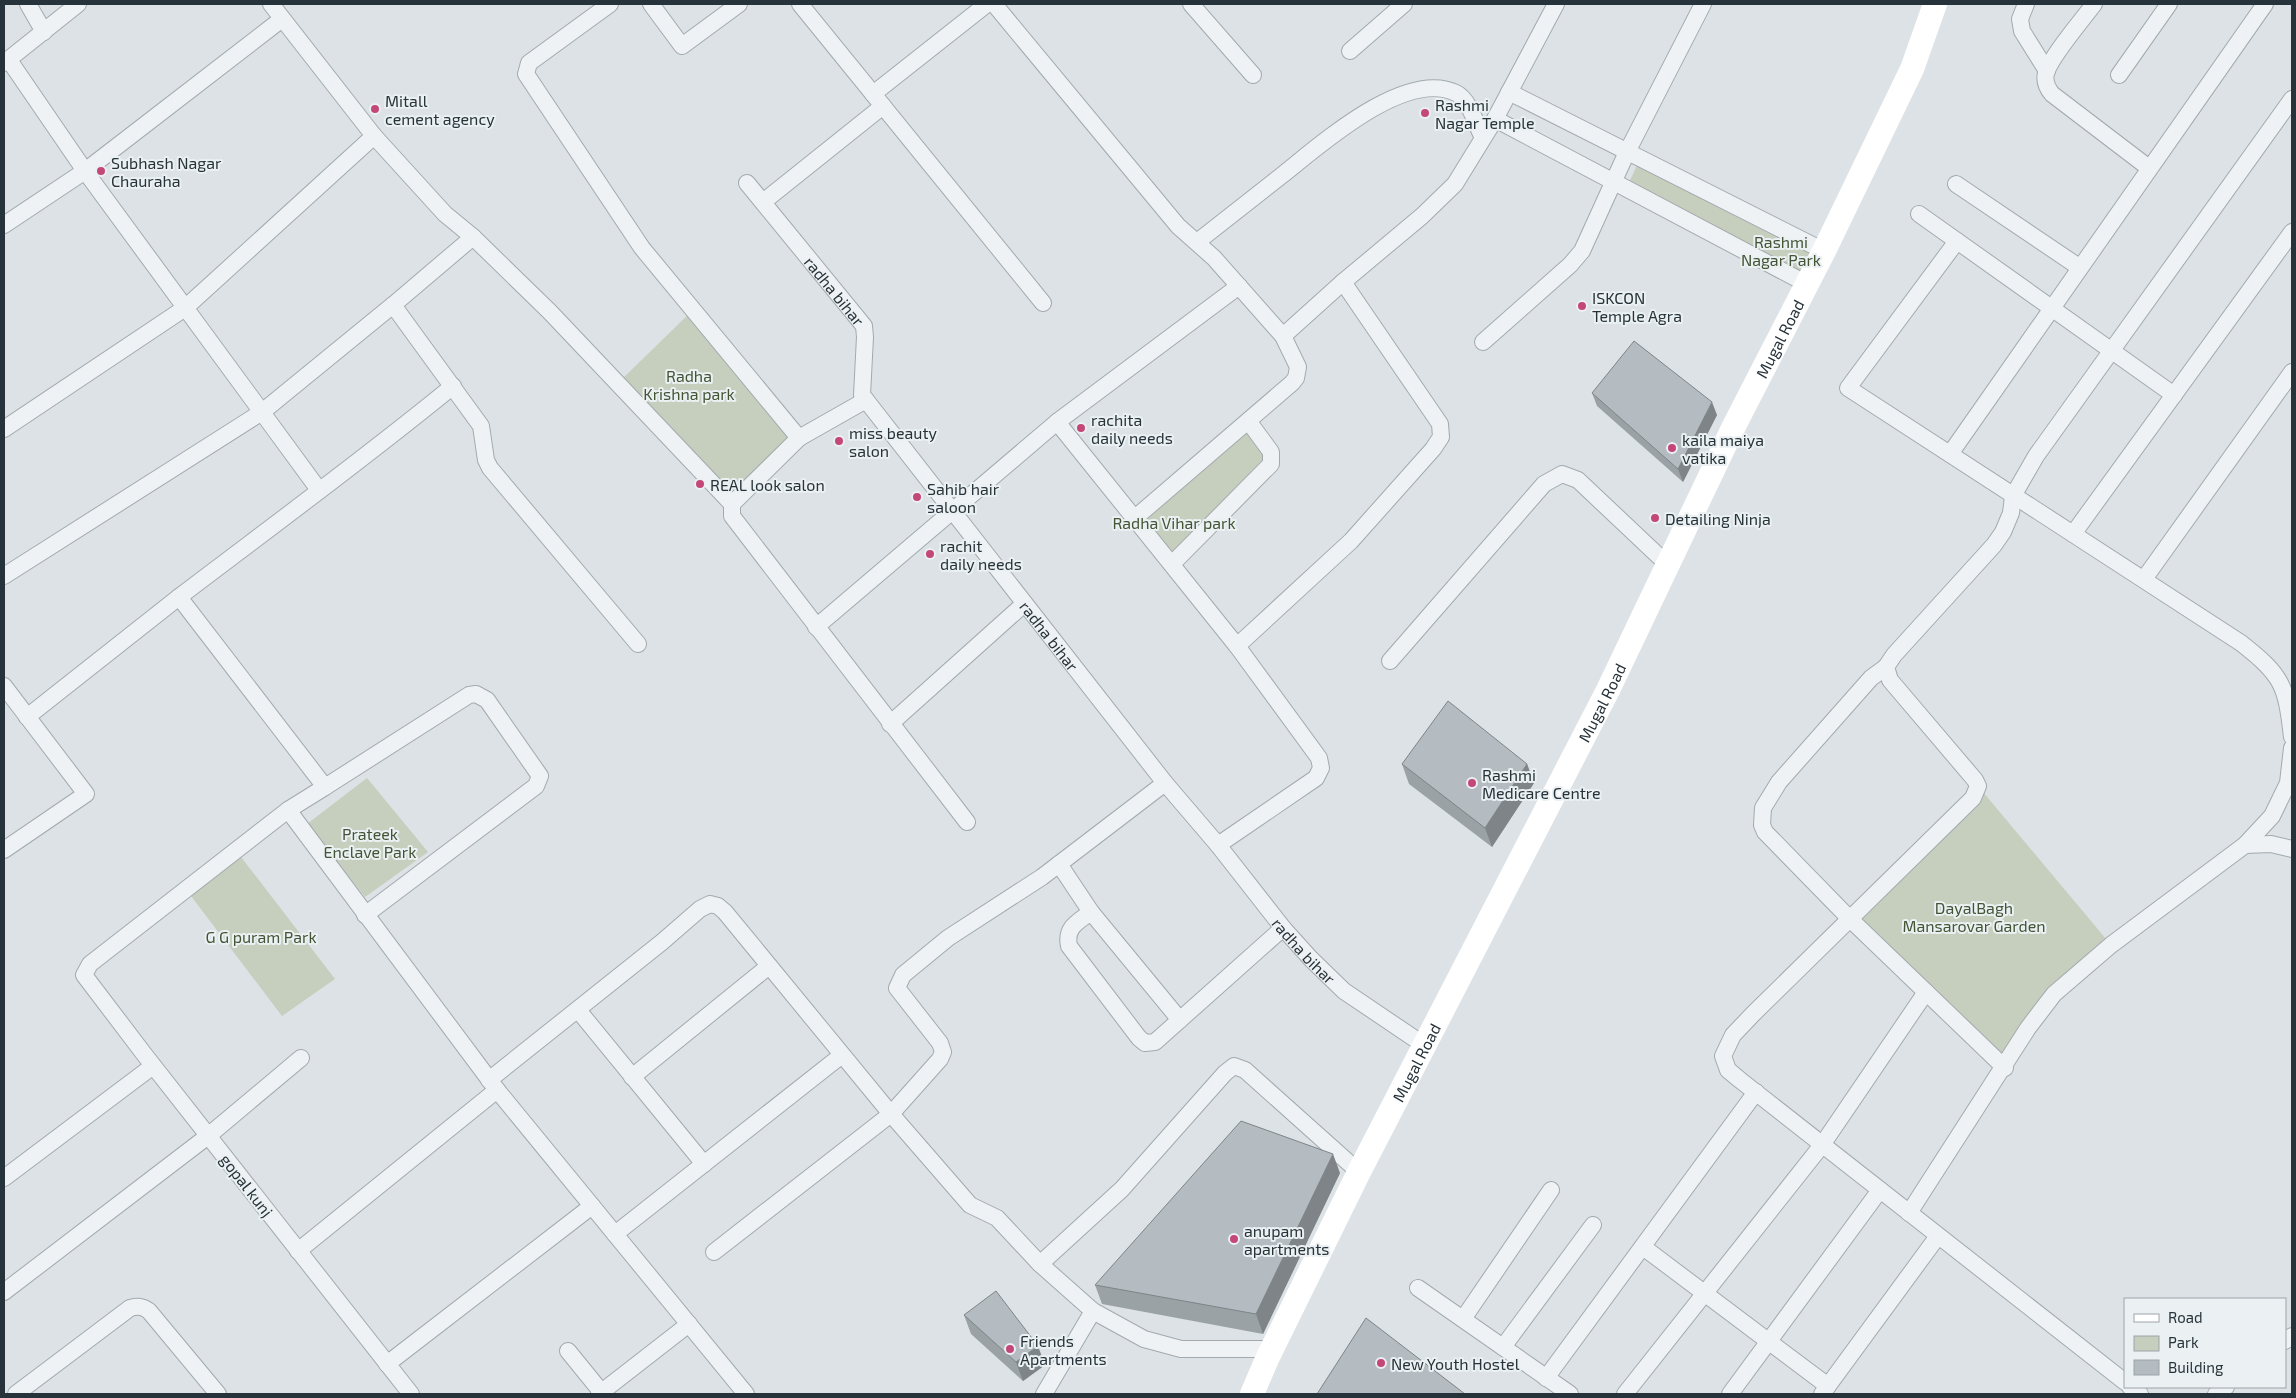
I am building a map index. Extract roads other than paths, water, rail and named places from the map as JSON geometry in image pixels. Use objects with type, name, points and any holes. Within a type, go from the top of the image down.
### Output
[{"type":"street","points":[[28,4],[44,32]]},
{"type":"street","points":[[78,4],[6,62],[319,490]]},
{"type":"street","points":[[271,4],[374,136],[445,214],[473,237],[550,312],[732,504],[732,516],[967,822]]},
{"type":"street","points":[[610,4],[530,63],[526,74],[642,248],[799,438]]},
{"type":"street","points":[[651,4],[682,46],[739,4]]},
{"type":"street","points":[[800,4],[1043,303]]},
{"type":"street","points":[[873,94],[987,4]]},
{"type":"street","points":[[994,4],[1178,226],[1197,242],[1283,336],[1298,367],[1296,378],[1249,422],[1135,518]]},
{"type":"street","points":[[1192,4],[1253,76]]},
{"type":"street","points":[[1350,51],[1404,4]]},
{"type":"street","points":[[1283,336],[1441,199],[1455,184],[1495,119],[1556,4]]},
{"type":"street","points":[[1483,342],[1576,258],[1591,234],[1627,152],[1703,4]]},
{"type":"street","name":"Mugal Road","points":[[1252,1394],[1272,1349],[1359,1172],[1608,690],[1733,428],[1824,251],[1912,68],[1935,4]]},
{"type":"street","points":[[2026,4],[2020,19],[2022,31],[2047,71]]},
{"type":"street","points":[[2094,4],[2047,71],[2046,87],[2052,94],[2149,168]]},
{"type":"street","points":[[2120,76],[2169,4]]},
{"type":"street","points":[[1950,454],[2050,307],[2264,4]]},
{"type":"street","points":[[4,225],[85,171],[282,19]]},
{"type":"street","points":[[1197,242],[1352,121],[1396,97],[1428,88],[1454,93],[1466,102],[1483,138]]},
{"type":"street","points":[[1509,92],[1824,251]]},
{"type":"street","points":[[2005,1068],[1850,919],[1765,832],[1761,817],[1768,797],[1778,782],[1871,678],[1886,667],[1894,655],[1994,545],[2011,513],[2014,496],[2036,456],[2292,99]]},
{"type":"street","points":[[763,202],[883,106]]},
{"type":"street","points":[[1495,119],[1807,284]]},
{"type":"street","points":[[4,429],[185,308],[374,136]]},
{"type":"street","name":"radha bihar","points":[[747,183],[864,326],[862,395],[1024,604],[1165,783],[1218,845],[1283,928],[1344,991],[1424,1045]]},
{"type":"street","points":[[1956,184],[2079,267]]},
{"type":"street","points":[[1919,214],[2174,395]]},
{"type":"street","points":[[2073,534],[2292,232]]},
{"type":"street","points":[[4,576],[262,412],[473,237]]},
{"type":"street","points":[[1957,241],[1848,388],[2241,643],[2274,671],[2288,701],[2292,738]]},
{"type":"street","points":[[1237,646],[1351,541],[1433,449],[1441,437],[1440,424],[1343,282]]},
{"type":"street","points":[[816,627],[1057,422],[1239,286]]},
{"type":"street","points":[[393,305],[481,426],[486,460],[490,468],[638,644]]},
{"type":"street","points":[[2144,579],[2292,372]]},
{"type":"street","points":[[27,717],[179,597],[373,451],[453,386]]},
{"type":"street","points":[[732,504],[799,438],[866,400]]},
{"type":"street","points":[[1057,422],[1237,646],[1319,758],[1321,768],[1316,778],[1218,845]]},
{"type":"street","points":[[1172,564],[1271,464],[1271,452],[1249,422]]},
{"type":"street","points":[[1390,661],[1544,484],[1553,477],[1562,474],[1578,480],[1667,564]]},
{"type":"street","points":[[179,597],[325,787]]},
{"type":"street","points":[[890,724],[1024,604]]},
{"type":"street","points":[[1886,667],[1890,680],[1975,780],[1977,790],[1973,798],[1753,1014],[1734,1035],[1725,1049],[1723,1062],[1728,1070],[2124,1381]]},
{"type":"street","points":[[4,686],[86,794],[4,850]]},
{"type":"street","points":[[365,916],[536,786],[540,776],[487,700],[476,694],[469,695],[288,810],[365,916],[493,1085],[746,1394]]},
{"type":"street","points":[[1909,1213],[2005,1068],[2039,1012],[2077,973],[2245,845],[2266,823],[2278,807],[2290,773],[2292,748]]},
{"type":"street","points":[[714,1252],[891,1114],[929,1074],[940,1059],[943,1052],[940,1043],[897,988],[903,975],[948,938],[1059,864],[1165,783]]},
{"type":"street","name":"gopal kunj","points":[[288,810],[90,964],[84,975],[153,1066],[411,1394]]},
{"type":"street","points":[[2245,845],[2271,844],[2292,849]]},
{"type":"street","points":[[1059,864],[1091,912],[1180,1020]]},
{"type":"street","points":[[298,1251],[578,1010],[700,909],[710,904],[718,906],[725,912],[891,1114],[970,1204],[997,1218],[1040,1264],[1093,1310],[1144,1339],[1180,1349],[1272,1349]]},
{"type":"street","points":[[1091,912],[1071,928],[1067,937],[1069,946],[1139,1038],[1145,1043],[1155,1042],[1283,928]]},
{"type":"street","points":[[632,1076],[769,966]]},
{"type":"street","points":[[1625,1394],[1822,1144],[1926,992]]},
{"type":"street","points":[[578,1010],[704,1164]]},
{"type":"street","points":[[615,1234],[842,1055]]},
{"type":"street","points":[[4,1292],[208,1136],[301,1058]]},
{"type":"street","points":[[4,1178],[153,1066]]},
{"type":"street","points":[[1040,1264],[1122,1189],[1225,1073],[1234,1066],[1245,1070],[1359,1172]]},
{"type":"street","points":[[1546,1378],[1756,1092]]},
{"type":"street","points":[[1463,1318],[1551,1190]]},
{"type":"street","points":[[1730,1394],[1880,1190]]},
{"type":"street","points":[[388,1364],[592,1206]]},
{"type":"street","points":[[1503,1347],[1593,1225]]},
{"type":"street","points":[[1643,1247],[1769,1342],[1825,1390],[1938,1236]]},
{"type":"street","points":[[1418,1288],[1570,1394]]},
{"type":"street","points":[[16,1394],[130,1308],[142,1306],[149,1311],[218,1394]]},
{"type":"street","points":[[1044,1394],[1093,1310]]},
{"type":"street","points":[[568,1351],[602,1394],[689,1324]]},
{"type":"place","name":"Mitall cement agency","points":[[375,109]]},
{"type":"place","name":"Rashmi Nagar Temple","points":[[1425,113]]},
{"type":"place","name":"Subhash Nagar Chauraha","points":[[101,171]]},
{"type":"place","name":"ISKCON Temple Agra","points":[[1582,306]]},
{"type":"place","name":"rachita daily needs","points":[[1081,428]]},
{"type":"place","name":"miss beauty salon","points":[[839,441]]},
{"type":"place","name":"kaila maiya vatika","points":[[1672,448]]},
{"type":"place","name":"REAL look salon","points":[[700,484]]},
{"type":"place","name":"Sahib hair saloon","points":[[917,497]]},
{"type":"place","name":"Detailing Ninja","points":[[1655,518]]},
{"type":"place","name":"rachit daily needs","points":[[930,554]]},
{"type":"place","name":"Rashmi Medicare Centre","points":[[1472,783]]},
{"type":"place","name":"anupam apartments","points":[[1234,1239]]},
{"type":"place","name":"Friends Apartments","points":[[1010,1349]]},
{"type":"place","name":"New Youth Hostel","points":[[1381,1363]]},
{"type":"park label","name":"Rashmi Nagar Park","points":[[1781,250]]},
{"type":"park label","name":"Radha Krishna park","points":[[689,384]]},
{"type":"park label","name":"Radha Vihar park","points":[[1174,522]]},
{"type":"park label","name":"Prateek Enclave Park","points":[[370,842]]},
{"type":"park label","name":"DayalBagh Mansarovar Garden","points":[[1974,916]]},
{"type":"park label","name":"G G puram Park","points":[[261,936]]}]
